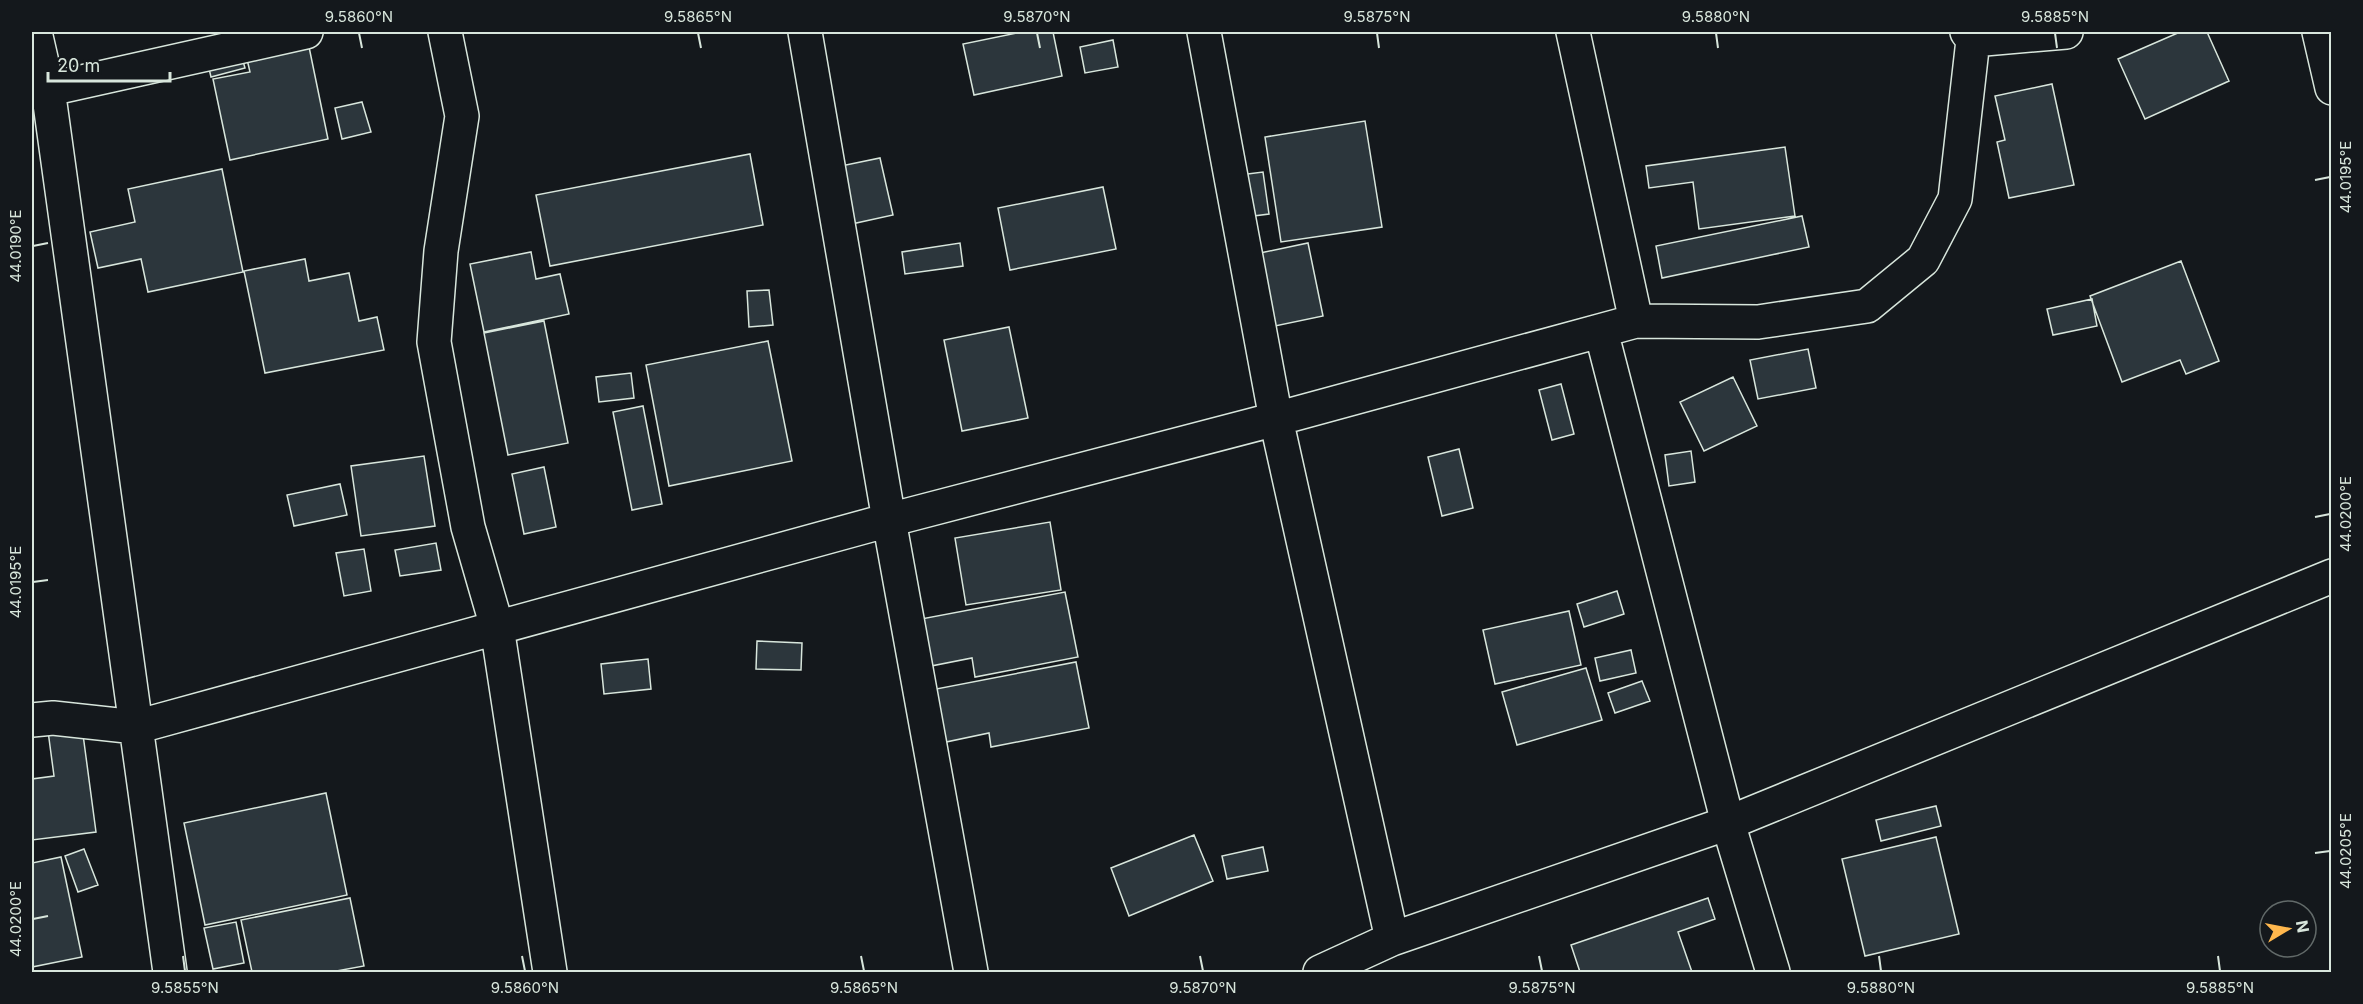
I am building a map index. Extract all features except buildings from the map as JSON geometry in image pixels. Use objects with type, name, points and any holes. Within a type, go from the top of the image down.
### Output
[{"type":"street","points":[[35,32],[40,91],[136,727],[170,972]]},
{"type":"street","points":[[40,91],[306,32]]},
{"type":"street","points":[[445,32],[462,116],[441,251],[434,342],[468,527],[496,627],[550,972]]},
{"type":"street","points":[[805,32],[889,520],[971,972]]},
{"type":"street","points":[[1204,32],[1276,419],[1392,939]]},
{"type":"street","points":[[1573,32],[1636,321]]},
{"type":"street","points":[[32,720],[53,717],[136,727],[889,520],[1276,419],[1636,321],[1758,322],[1867,306],[1923,260],[1955,199],[1970,36],[2066,32]]},
{"type":"street","points":[[2319,32],[2331,88]]},
{"type":"street","points":[[1601,331],[1728,824],[1773,972]]},
{"type":"street","points":[[1320,972],[1392,939],[1728,824],[2331,576]]}]
